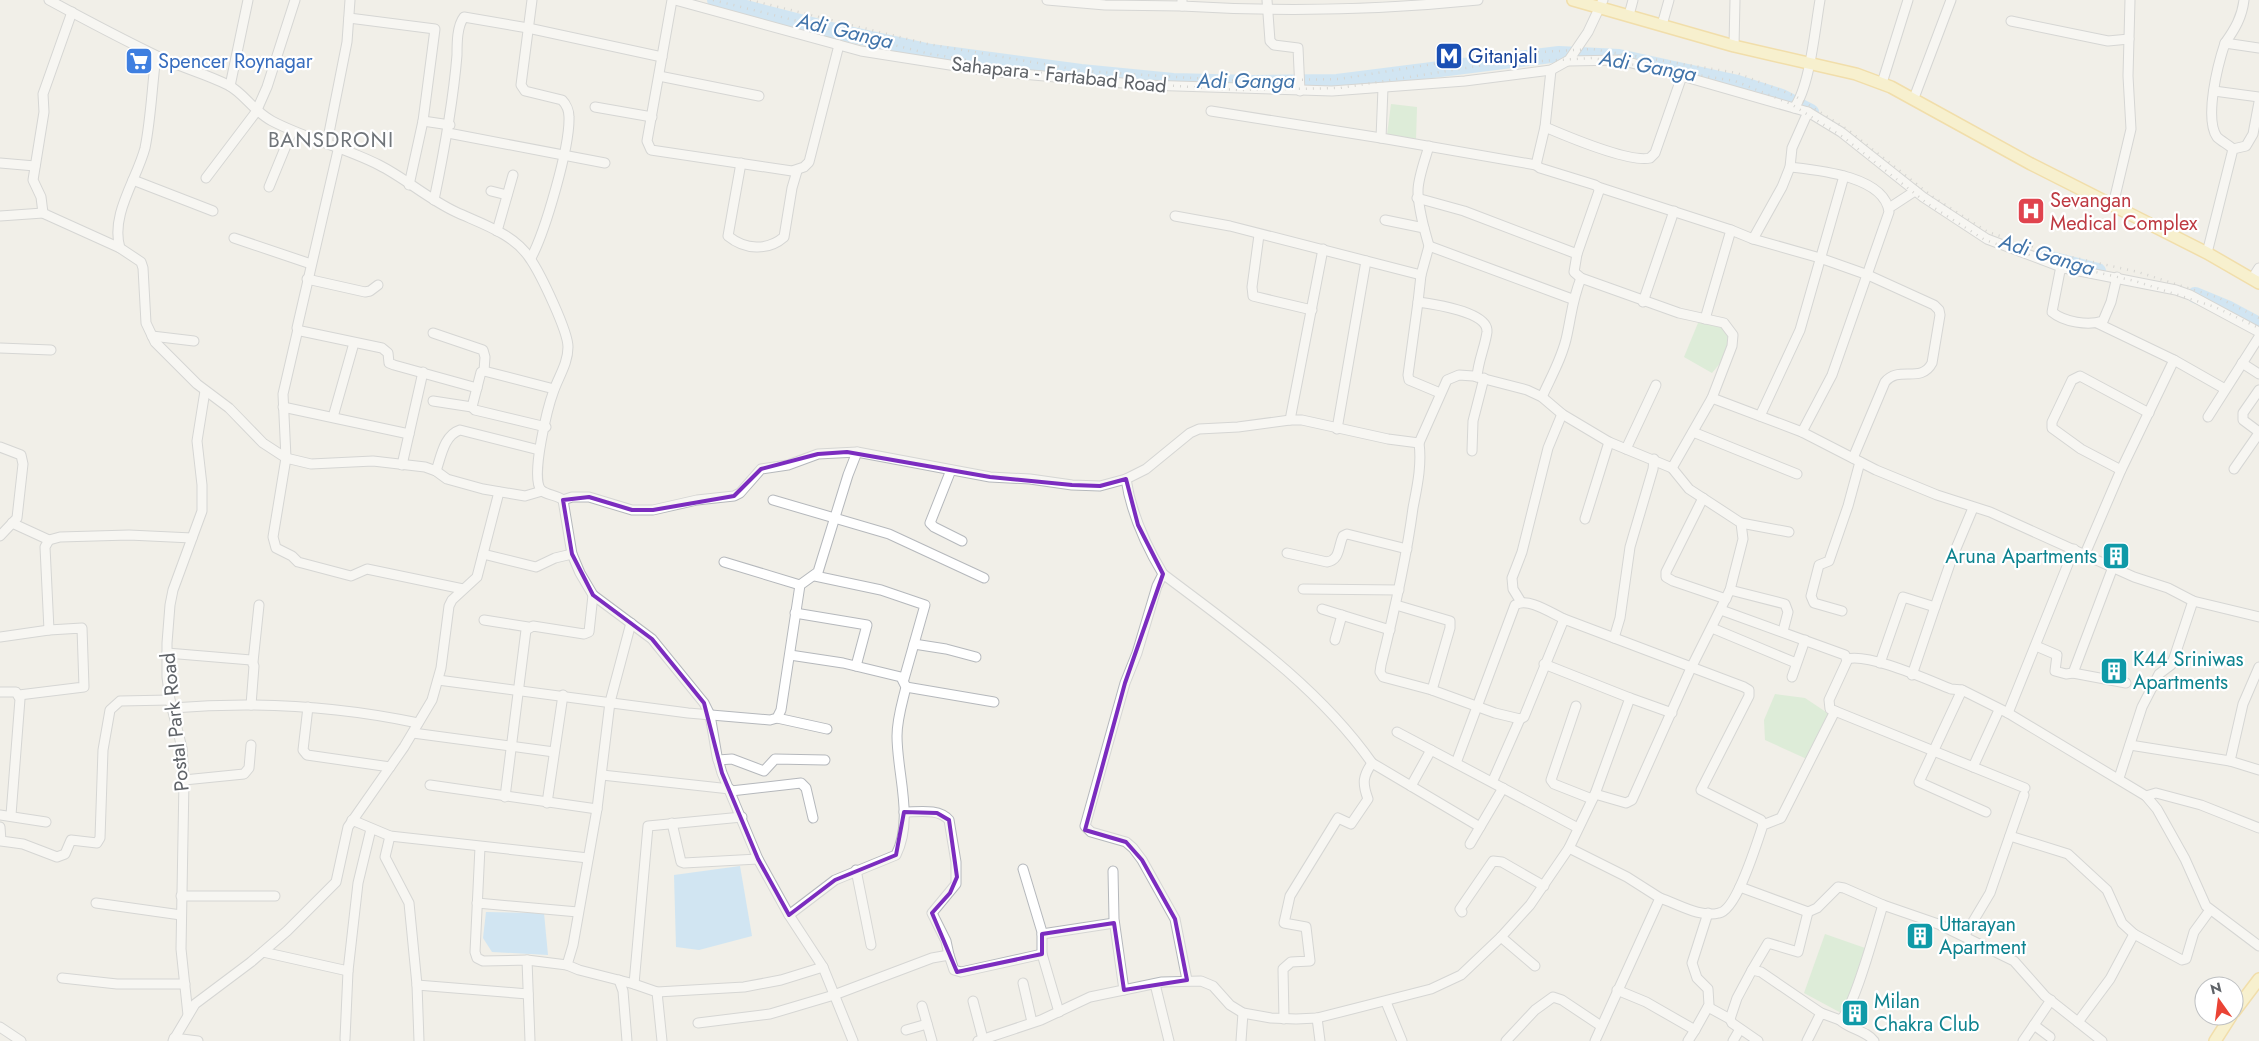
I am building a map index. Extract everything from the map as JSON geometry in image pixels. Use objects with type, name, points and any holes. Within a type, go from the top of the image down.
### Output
[{"type":"main road","points":[[1573,0],[1602,4],[1629,15],[1734,46],[1809,62],[1882,83],[1914,98],[2031,164],[2207,254],[2255,281]]},
{"type":"main road","points":[[2244,999],[2259,979]]},
{"type":"main road","points":[[2215,1041],[2225,1026]]},
{"type":"street","points":[[49,0],[156,56],[230,86],[256,112],[292,131],[339,146],[381,166],[434,200],[498,231],[518,246],[530,258],[567,338],[565,363],[554,390],[539,450],[536,472],[542,491]]},
{"type":"street","points":[[230,86],[248,0]]},
{"type":"street","points":[[206,178],[256,112],[267,86],[295,0]]},
{"type":"street","points":[[327,143],[347,42],[350,0]]},
{"type":"street","points":[[530,258],[542,235],[564,154],[569,118],[564,102],[557,98],[525,90],[521,84],[532,0]]},
{"type":"street","points":[[673,0],[648,141],[651,150],[797,171]]},
{"type":"street","name":"Sahapara - Fartabad Road","points":[[673,0],[839,45],[877,53],[998,72],[1145,85],[1300,85],[1383,88],[1551,70],[1571,58],[1620,60],[1808,112],[1853,140],[1915,191],[1964,226],[1987,239],[2064,268],[2117,277],[2190,295],[2259,332]]},
{"type":"street","points":[[1044,0],[1182,3],[1267,11],[1422,6],[1478,0]]},
{"type":"street","points":[[1267,0],[1270,41],[1274,45],[1298,48],[1300,85]]},
{"type":"street","points":[[1410,0],[1422,6]]},
{"type":"street","points":[[1629,15],[1633,0]]},
{"type":"street","points":[[1662,25],[1669,0]]},
{"type":"street","points":[[1734,46],[1735,0]]},
{"type":"street","points":[[1794,108],[1799,102],[1809,62],[1820,0]]},
{"type":"street","points":[[1882,83],[1908,0]]},
{"type":"street","points":[[1914,98],[1952,0]]},
{"type":"street","points":[[2113,206],[2131,129],[2130,0]]},
{"type":"street","points":[[2244,0],[2242,14],[2225,43],[2219,62],[2214,92],[2213,121],[2217,137],[2233,149],[2246,146],[2253,134],[2259,102]]},
{"type":"street","points":[[1571,58],[1602,4]]},
{"type":"street","points":[[44,212],[41,197],[33,180],[44,112],[43,94],[72,12]]},
{"type":"street","points":[[434,200],[449,129],[462,20],[464,17],[474,17],[662,57]]},
{"type":"street","points":[[349,18],[436,29],[423,121],[409,185]]},
{"type":"street","points":[[2011,21],[2108,41],[2129,39]]},
{"type":"street","points":[[2225,43],[2259,48]]},
{"type":"street","points":[[741,163],[728,236],[734,241],[763,248],[778,242],[784,237],[792,188],[797,171],[809,162],[839,45]]},
{"type":"street","points":[[120,248],[118,236],[120,217],[145,148],[156,56]]},
{"type":"street","points":[[1536,165],[1545,128],[1551,70]]},
{"type":"street","points":[[659,76],[760,96]]},
{"type":"street","points":[[1545,128],[1588,144],[1630,156],[1650,158],[1655,153],[1682,76]]},
{"type":"street","points":[[1381,138],[1383,88]]},
{"type":"street","points":[[2214,92],[2259,97]]},
{"type":"street","points":[[595,107],[652,117]]},
{"type":"street","points":[[1211,111],[1536,165],[1540,168],[1754,239],[1820,258],[1868,275],[1934,305],[1940,315],[1932,363],[1924,373],[1915,375],[1898,373],[1891,376],[1885,382],[1856,460],[1848,506],[1829,561],[1818,565],[1811,596],[1814,603],[1842,611]]},
{"type":"street","points":[[1754,239],[1782,187],[1790,167],[1792,148],[1808,112]]},
{"type":"street","points":[[423,121],[449,129],[605,163]]},
{"type":"street","points":[[269,187],[292,131]]},
{"type":"street","points":[[339,146],[297,322],[298,329],[283,394],[286,458],[273,537],[276,548],[292,556],[298,562],[351,576],[367,569],[463,589]]},
{"type":"street","points":[[1430,146],[1417,185],[1417,198],[1429,246],[1420,275],[1408,376],[1409,380],[1440,393]]},
{"type":"street","points":[[2207,254],[2233,149]]},
{"type":"street","points":[[0,163],[35,166]]},
{"type":"street","points":[[1790,167],[1836,173],[1844,176],[1868,186],[1880,194],[1889,208]]},
{"type":"street","points":[[498,231],[514,174]]},
{"type":"street","points":[[1760,416],[1800,330],[1844,176]]},
{"type":"street","points":[[133,180],[213,212]]},
{"type":"street","points":[[1598,187],[1598,196],[1577,254],[1574,272],[1581,278],[1643,302],[1724,323],[1733,335],[1732,346],[1712,398],[1672,468]]},
{"type":"street","points":[[491,191],[507,195]]},
{"type":"street","points":[[1802,432],[1832,375],[1868,275],[1889,208],[1915,191]]},
{"type":"street","points":[[1417,198],[1464,211],[1577,254]]},
{"type":"street","points":[[1643,302],[1674,211]]},
{"type":"street","points":[[0,216],[44,212],[67,226],[120,248],[140,262],[143,268],[146,324],[152,336],[174,363],[205,391],[228,408],[263,442],[286,458],[311,464],[373,461],[436,471],[447,479],[499,492],[525,496],[542,491],[563,500],[589,497],[632,510],[653,510],[697,500],[734,496],[740,493],[761,469],[788,465],[818,454],[857,452],[990,477],[1030,479],[1088,486],[1126,479],[1152,465],[1184,437],[1199,429],[1238,428],[1302,420],[1337,429],[1419,443]]},
{"type":"street","points":[[1175,216],[1230,226],[1420,275]]},
{"type":"street","points":[[1385,220],[1424,228]]},
{"type":"street","points":[[1705,319],[1731,230]]},
{"type":"street","points":[[1259,234],[1252,287],[1253,296],[1312,310]]},
{"type":"street","points":[[234,238],[311,264]]},
{"type":"street","points":[[1429,246],[1572,299]]},
{"type":"street","points":[[1290,420],[1323,249]]},
{"type":"street","points":[[1337,429],[1366,261]]},
{"type":"street","points":[[2064,268],[2060,271],[2052,312],[2072,321],[2097,323],[2174,360],[2224,389]]},
{"type":"street","points":[[2255,281],[2259,268]]},
{"type":"street","points":[[2097,323],[2103,321],[2107,314],[2117,277]]},
{"type":"street","points":[[1542,397],[1567,336],[1572,299],[1581,278]]},
{"type":"street","points":[[307,279],[364,292],[370,291],[378,284]]},
{"type":"street","points":[[1418,302],[1450,308],[1479,317],[1485,322],[1487,330],[1473,421],[1472,450]]},
{"type":"street","points":[[298,329],[382,348],[388,353],[389,363],[477,388]]},
{"type":"street","points":[[433,333],[483,350],[485,357],[484,371],[481,372],[472,408]]},
{"type":"street","points":[[152,336],[194,342]]},
{"type":"street","points":[[2208,417],[2224,389],[2259,337]]},
{"type":"street","points":[[333,417],[354,343]]},
{"type":"street","points":[[0,348],[51,350]]},
{"type":"street","points":[[2085,554],[2121,470],[2174,360]]},
{"type":"street","points":[[2242,363],[2259,374]]},
{"type":"street","points":[[484,371],[554,390]]},
{"type":"street","points":[[402,465],[423,372]]},
{"type":"street","points":[[1520,719],[1432,690],[1383,677],[1380,672],[1400,590],[1407,549],[1420,463],[1419,443],[1440,393],[1447,380],[1452,376],[1480,377],[1516,386],[1542,397],[1562,414],[1609,442],[1672,468],[1690,489],[1741,522],[1789,532]]},
{"type":"street","points":[[2121,470],[2082,449],[2052,428],[2052,422],[2072,380],[2080,376],[2149,413]]},
{"type":"street","points":[[1626,449],[1656,385]]},
{"type":"street","points":[[2234,470],[2259,433],[2244,420],[2243,414],[2259,390]]},
{"type":"street","name":"Postal Park Road","points":[[188,1016],[181,949],[184,780],[182,748],[171,704],[167,654],[170,604],[202,511],[202,485],[197,441],[205,391]]},
{"type":"street","points":[[1712,398],[1802,432],[1856,460],[1973,508],[1996,514],[2113,567],[2155,585],[2168,588],[2193,601],[2259,617]]},
{"type":"street","points":[[433,401],[472,408],[546,427]]},
{"type":"street","points":[[283,408],[408,434]]},
{"type":"street","points":[[1520,602],[1513,589],[1512,578],[1522,552],[1546,456],[1562,414]]},
{"type":"street","points":[[436,471],[448,438],[453,432],[460,430],[539,450]]},
{"type":"street","points":[[1693,432],[1798,474]]},
{"type":"street","points":[[1585,519],[1609,442]]},
{"type":"street","points":[[0,447],[20,455],[23,464],[16,518],[0,536]]},
{"type":"street","points":[[724,562],[800,585],[815,576],[818,572],[857,452]]},
{"type":"street","points":[[1614,638],[1620,618],[1630,547],[1653,469],[1654,459]]},
{"type":"street","points":[[951,470],[930,523],[934,528],[962,541]]},
{"type":"street","points":[[1126,479],[1130,502],[1138,525],[1163,574],[1274,661],[1332,712],[1354,736],[1372,763],[1480,827]]},
{"type":"street","points":[[198,1041],[173,1040],[196,1004],[263,952],[336,882],[343,844],[352,820],[413,733],[432,700],[441,668],[447,614],[452,600],[477,577],[499,492]]},
{"type":"street","points":[[1703,498],[1669,565],[1666,577],[1673,582],[1726,599]]},
{"type":"street","points":[[563,500],[572,554],[593,595],[652,639],[704,703],[710,715],[718,760],[758,859],[789,915],[823,967],[853,1041]]},
{"type":"street","points":[[773,500],[889,534],[984,578]]},
{"type":"street","points":[[1912,675],[1952,558],[1973,508]]},
{"type":"street","points":[[1576,706],[1551,780],[1554,784],[1593,797],[1626,803],[1632,800],[1691,668],[1730,590],[1742,539],[1741,522]]},
{"type":"street","points":[[12,524],[49,540],[60,537],[128,535],[192,538]]},
{"type":"street","points":[[1287,553],[1327,562],[1333,561],[1336,558],[1343,536],[1347,534],[1407,549]]},
{"type":"street","points":[[49,540],[45,547],[49,630]]},
{"type":"street","points":[[1973,767],[2004,711],[2036,646],[2074,549]]},
{"type":"street","points":[[483,554],[536,568],[555,558],[572,554]]},
{"type":"street","points":[[2073,673],[2113,567]]},
{"type":"street","points":[[1163,574],[1157,586],[1137,652],[1125,683],[1085,826],[1091,832],[1126,842],[1134,848],[1142,860],[1175,919],[1187,980]]},
{"type":"street","points":[[789,915],[836,880],[856,870],[896,855],[901,845],[904,812],[897,738],[898,717],[925,604],[881,590],[815,576]]},
{"type":"street","points":[[777,718],[781,710],[800,585]]},
{"type":"street","points":[[1303,589],[1400,590]]},
{"type":"street","points":[[1730,590],[1785,604],[1788,612],[1782,631]]},
{"type":"street","points":[[484,620],[528,628],[584,634],[591,629],[593,595]]},
{"type":"street","points":[[1880,663],[1904,597],[1936,607]]},
{"type":"street","points":[[2119,778],[2142,707],[2159,674],[2171,665],[2193,601]]},
{"type":"street","points":[[1456,763],[1515,605],[1520,602],[1527,603],[1749,690],[1749,696],[1701,790],[1761,820],[1763,825],[1740,887],[1723,913],[1708,914],[1660,898],[1627,877],[1569,848]]},
{"type":"street","points":[[251,705],[259,605]]},
{"type":"street","points":[[1396,605],[1450,621],[1450,628],[1432,690]]},
{"type":"street","points":[[1322,609],[1390,630]]},
{"type":"street","points":[[1721,610],[1782,631],[1845,656],[1847,659]]},
{"type":"street","points":[[795,614],[866,625],[856,666]]},
{"type":"street","points":[[1335,640],[1342,615]]},
{"type":"street","points":[[1494,778],[1520,719],[1524,717],[1544,664],[1564,619]]},
{"type":"street","points":[[567,964],[602,775],[610,702],[632,623]]},
{"type":"street","points":[[0,637],[49,630],[82,628],[84,687],[19,695],[16,692],[0,692]]},
{"type":"street","points":[[505,797],[517,690],[526,630],[528,628]]},
{"type":"street","points":[[1712,628],[1796,663]]},
{"type":"street","points":[[1792,677],[1805,640]]},
{"type":"street","points":[[914,644],[976,657]]},
{"type":"street","points":[[2036,646],[2057,655],[2055,671],[2126,682]]},
{"type":"street","points":[[167,654],[251,660],[253,662]]},
{"type":"street","points":[[790,656],[856,666],[905,683],[994,702]]},
{"type":"street","points":[[1965,935],[1990,893],[2024,791],[1973,767],[1830,709],[1829,700],[1847,659],[1856,656],[1951,689],[1962,690],[2004,711],[2119,778],[2146,796],[2157,809],[2186,859],[2202,900],[2210,910],[2259,946]]},
{"type":"street","points":[[1544,664],[1672,713]]},
{"type":"street","points":[[2230,762],[2243,704],[2259,667]]},
{"type":"street","points":[[438,680],[710,715],[770,720],[777,718],[827,729]]},
{"type":"street","points":[[1962,690],[1934,752],[1915,781],[1986,812]]},
{"type":"street","points":[[11,815],[19,695]]},
{"type":"street","points":[[547,803],[563,695]]},
{"type":"street","points":[[973,1000],[979,1040],[1059,1012],[1090,997],[1155,984],[1187,980],[1200,981],[1213,986],[1230,1005],[1243,1013],[1284,1019],[1317,1018],[1386,1002],[1431,989],[1461,975],[1501,937],[1544,886],[1569,848],[1593,797],[1630,698]]},
{"type":"street","points":[[0,827],[0,843],[23,844],[57,857],[65,854],[71,840],[97,843],[100,838],[101,773],[110,710],[120,702],[308,707],[418,723]]},
{"type":"street","points":[[308,707],[303,750],[307,755],[390,767]]},
{"type":"street","points":[[1763,825],[1781,818],[1835,711]]},
{"type":"street","points":[[1397,732],[1578,828]]},
{"type":"street","points":[[413,733],[554,752]]},
{"type":"street","points":[[184,780],[244,774],[249,768],[251,745]]},
{"type":"street","points":[[2130,745],[2230,762],[2259,770]]},
{"type":"street","points":[[1410,786],[1431,750]]},
{"type":"street","points":[[718,760],[732,759],[764,771],[775,759],[824,760]]},
{"type":"street","points":[[1284,1019],[1283,969],[1291,962],[1310,961],[1306,927],[1284,923],[1290,896],[1338,818],[1352,824],[1368,799],[1363,786],[1364,776],[1372,763]]},
{"type":"street","points":[[602,775],[730,790],[801,783],[806,788],[812,818]]},
{"type":"street","points":[[430,786],[596,809]]},
{"type":"street","points":[[1470,844],[1503,788]]},
{"type":"street","points":[[2146,796],[2156,792],[2201,805],[2259,828]]},
{"type":"street","points":[[904,812],[944,814],[949,820],[956,862],[956,884],[932,913],[946,941],[954,970],[961,972],[1042,954]]},
{"type":"street","points":[[0,814],[46,822]]},
{"type":"street","points":[[634,984],[646,830],[653,824],[742,817]]},
{"type":"street","points":[[352,820],[390,836],[588,858]]},
{"type":"street","points":[[672,823],[684,864],[758,859]]},
{"type":"street","points":[[345,1039],[348,971],[358,883],[371,828]]},
{"type":"street","points":[[390,836],[384,857],[409,903],[418,985],[419,1041]]},
{"type":"street","points":[[2010,836],[2068,854],[2107,890],[2122,923],[2134,934],[2182,960],[2186,959],[2194,932],[2210,910]]},
{"type":"street","points":[[480,847],[475,952],[477,958],[484,961],[527,960],[567,964],[579,970],[657,992],[744,987],[781,980],[823,967]]},
{"type":"street","points":[[1462,912],[1460,909],[1493,861],[1502,862],[1544,886]]},
{"type":"street","points":[[1023,869],[1042,934],[1042,954],[1059,1012]]},
{"type":"street","points":[[856,870],[870,945]]},
{"type":"street","points":[[1113,871],[1114,923],[1124,990]]},
{"type":"street","points":[[1740,887],[1808,912]]},
{"type":"street","points":[[1730,1019],[1737,998],[1768,943],[1798,952],[1808,912],[1838,887],[1965,935],[2014,961],[2051,1000],[2102,1041]]},
{"type":"street","points":[[181,896],[275,896]]},
{"type":"street","points":[[1595,1041],[1660,898]]},
{"type":"street","points":[[96,903],[181,915]]},
{"type":"street","points":[[478,903],[578,912]]},
{"type":"street","points":[[1840,1020],[1846,1016],[1883,905]]},
{"type":"street","points":[[1688,1041],[1708,1007],[1708,989],[1697,978],[1692,963],[1708,914]]},
{"type":"street","points":[[1042,934],[1114,923]]},
{"type":"street","points":[[2078,1022],[2110,980],[2134,934]]},
{"type":"street","points":[[1501,937],[1535,966]]},
{"type":"street","points":[[263,952],[348,971]]},
{"type":"street","points":[[698,1023],[770,1014],[834,995],[932,958],[949,955]]},
{"type":"street","points":[[527,960],[530,1041]]},
{"type":"street","points":[[1752,970],[1761,972],[1821,1014],[1840,1020],[1849,1028],[1870,1037],[1874,1041]]},
{"type":"street","points":[[62,978],[117,984],[185,984]]},
{"type":"street","points":[[619,980],[623,992],[627,1041]]},
{"type":"street","points":[[1023,983],[1032,1022]]},
{"type":"street","points":[[1155,984],[1169,1041]]},
{"type":"street","points":[[418,985],[528,994]]},
{"type":"street","points":[[1617,990],[1646,1002],[1695,1030]]},
{"type":"street","points":[[657,992],[662,1041]]},
{"type":"street","points":[[1506,1041],[1535,1010],[1553,997],[1562,1000],[1601,1026]]},
{"type":"street","points":[[2023,1041],[2051,1000]]},
{"type":"street","points":[[1386,1002],[1402,1041]]},
{"type":"street","points":[[922,1006],[932,1041]]},
{"type":"street","points":[[1708,1007],[1730,1019],[1740,1029],[1758,1041]]},
{"type":"street","points":[[1241,1041],[1243,1013]]},
{"type":"street","points":[[1807,1041],[1821,1014]]},
{"type":"street","points":[[1317,1018],[1320,1041]]},
{"type":"street","points":[[906,1030],[927,1024]]},
{"type":"street","points":[[2034,1025],[2050,1037]]},
{"type":"street","points":[[0,1026],[21,1041]]},
{"type":"street","points":[[1733,1041],[1740,1029]]},
{"type":"highlighted area","points":[[847,452],[990,477],[1072,485],[1100,486],[1126,479],[1138,525],[1163,574],[1125,683],[1085,830],[1126,842],[1142,860],[1175,919],[1187,980],[1124,990],[1114,923],[1042,934],[1042,954],[957,972],[932,913],[950,893],[957,877],[949,820],[937,813],[904,812],[896,855],[835,880],[789,915],[758,859],[722,773],[704,703],[652,639],[593,595],[572,554],[563,500],[589,497],[632,510],[653,510],[734,496],[761,469],[818,454]]},
{"type":"green space","points":[[1391,104],[1417,107],[1416,139],[1387,135]]},
{"type":"green space","points":[[1714,321],[1733,335],[1726,356],[1712,373],[1684,357],[1698,323]]},
{"type":"green space","points":[[1775,694],[1805,698],[1832,716],[1809,760],[1765,740],[1764,720]]},
{"type":"green space","points":[[1825,934],[1865,948],[1843,1014],[1804,993]]},
{"type":"water","points":[[740,866],[752,936],[699,950],[676,947],[674,875]]},
{"type":"water","points":[[486,912],[544,913],[548,955],[492,952],[483,938]]},
{"type":"waterway","name":"Adi Ganga","points":[[715,0],[835,31],[931,52],[1081,72],[1173,81],[1252,83],[1337,82],[1559,54],[1619,57],[1738,83],[1782,97],[1811,112]]},
{"type":"waterway","name":"Adi Ganga","points":[[2042,257],[2098,271]]},
{"type":"waterway","name":"Adi Ganga","points":[[2195,295],[2229,309],[2259,325]]},
{"type":"railway","points":[[713,0],[926,53],[1083,80],[1238,90],[1340,88],[1491,64],[1592,58],[1735,81],[1791,104],[1843,137],[1928,204],[1985,240],[2047,261],[2135,281],[2215,307],[2259,328]]},
{"type":"railway","points":[[750,0],[928,44],[1084,71],[1239,81],[1339,79],[1490,55],[1592,49],[1737,73],[1795,96],[1848,130],[1933,197],[1988,232],[2049,252],[2138,272],[2219,298],[2259,318]]},
{"type":"place","name":"Gitanjali","points":[[1449,56]]},
{"type":"place","name":"Spencer Roynagar","points":[[139,61]]},
{"type":"place","name":"Sevangan Medical Complex","points":[[2031,211]]},
{"type":"place","name":"Aruna Apartments","points":[[2116,556]]},
{"type":"place","name":"K44 Sriniwas Apartments","points":[[2114,671]]},
{"type":"place","name":"Uttarayan Apartment","points":[[1920,936]]},
{"type":"place","name":"Milan Chakra Club","points":[[1855,1013]]},
{"type":"district","name":"BANSDRONI","points":[[331,140]]}]
